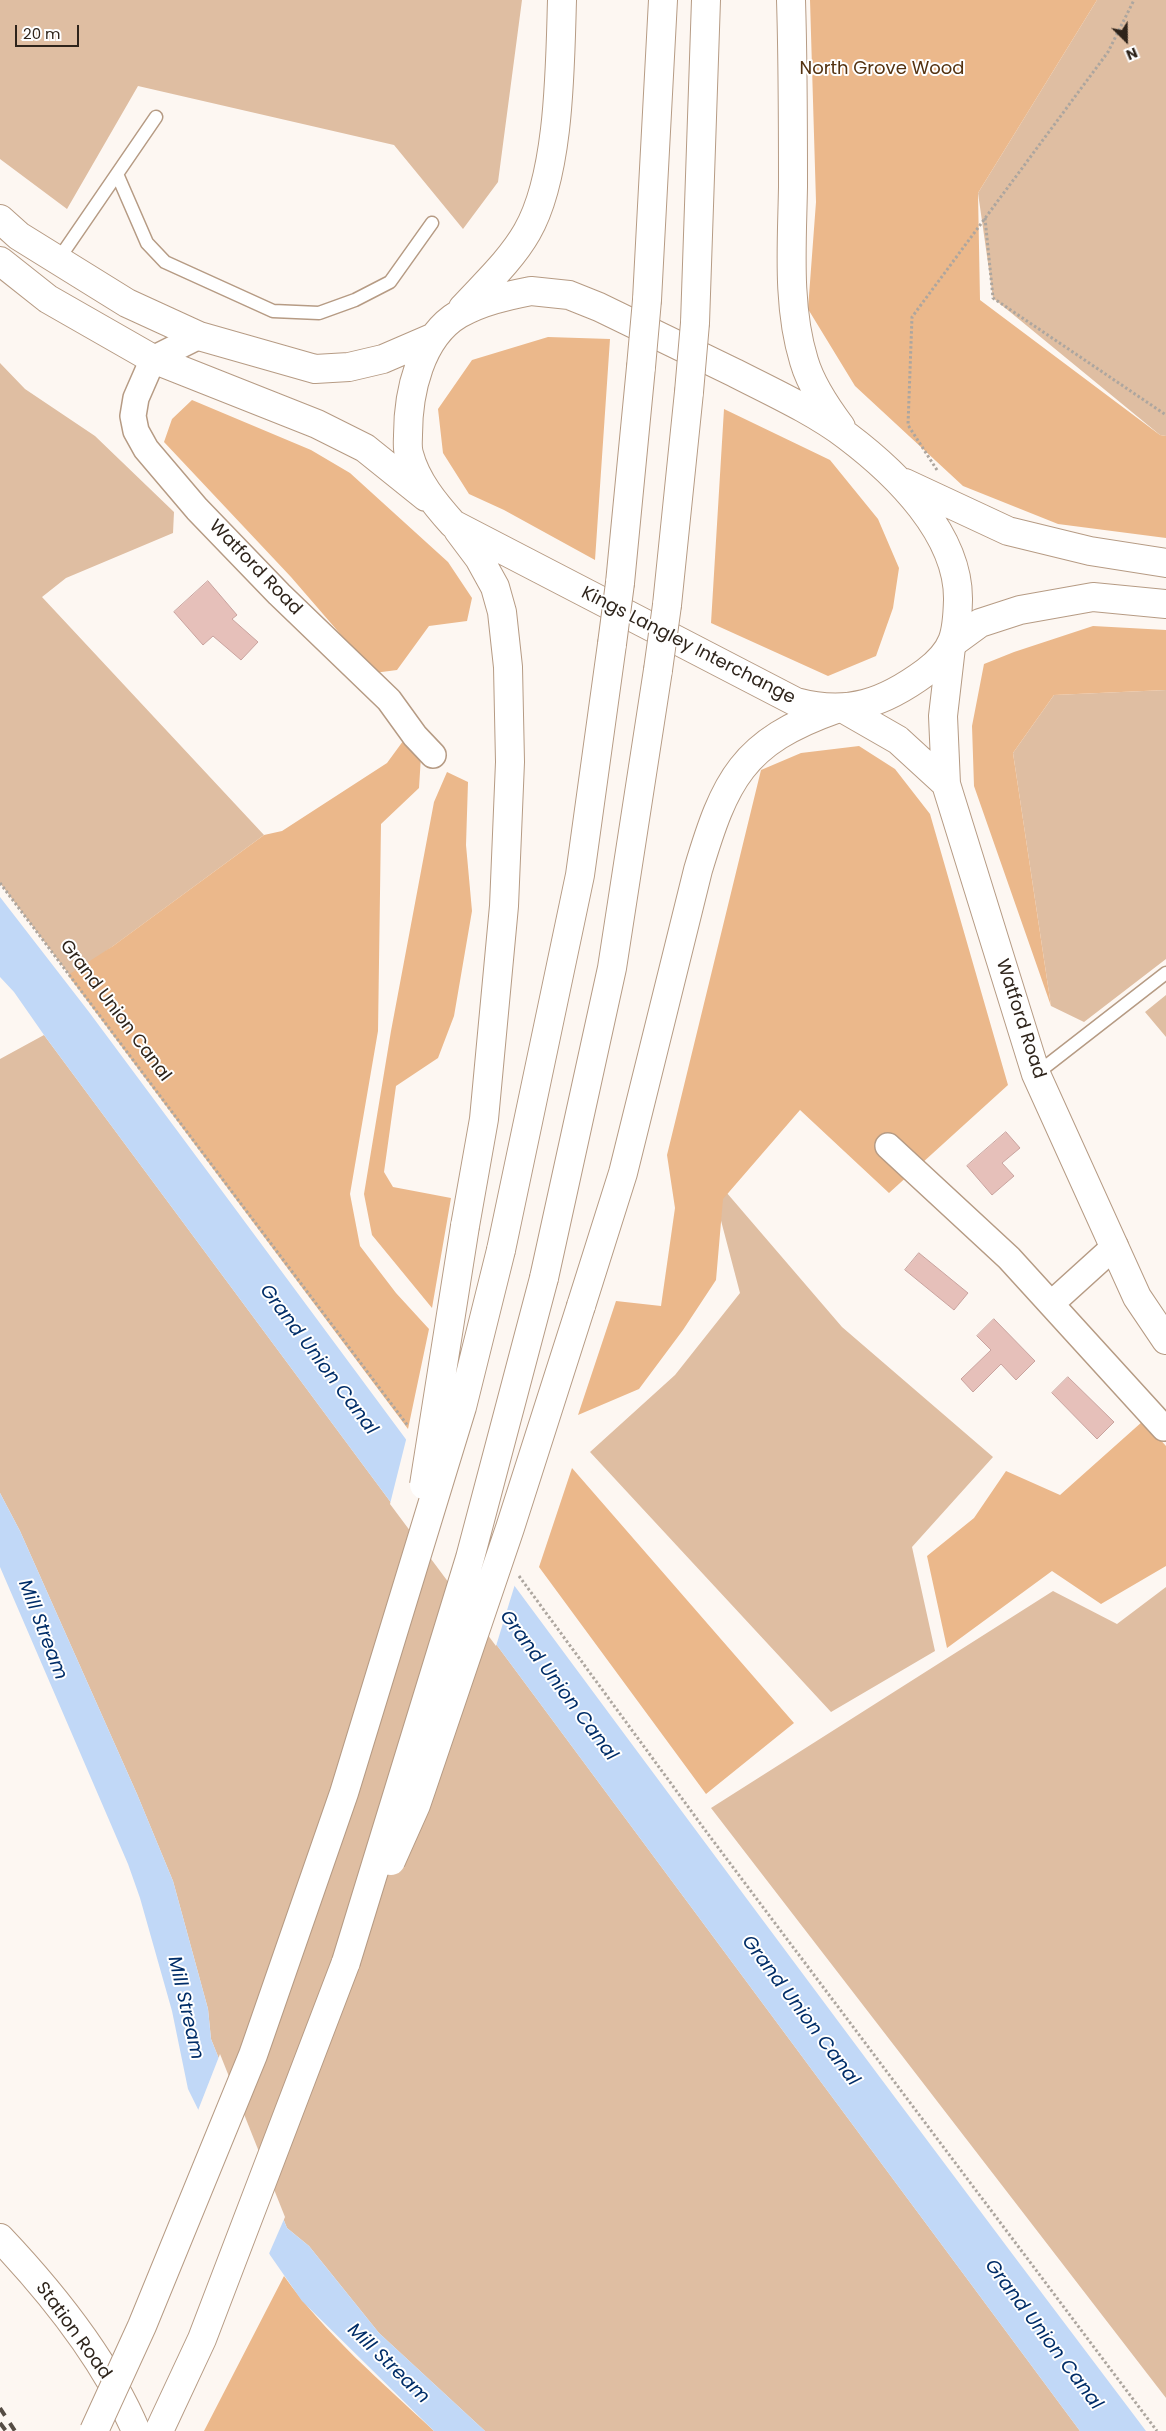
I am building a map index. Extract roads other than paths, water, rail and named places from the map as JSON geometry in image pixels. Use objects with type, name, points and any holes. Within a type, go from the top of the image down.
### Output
[{"type":"main road","points":[[457,315],[508,259],[527,234],[538,211],[554,140],[562,0]]},
{"type":"main road","points":[[94,2431],[142,2326],[253,2055],[344,1793],[462,1407],[501,1250],[580,875],[620,583],[647,300],[663,0]]},
{"type":"main road","points":[[346,1962],[470,1558],[544,1278],[612,968],[667,605],[689,392],[695,323],[706,0]]},
{"type":"main road","points":[[791,0],[794,99],[792,259],[795,325],[804,362],[821,399],[846,436]]},
{"type":"main road","points":[[0,219],[19,236],[127,303],[199,336],[315,369],[349,366],[383,359],[434,337]]},
{"type":"main road","points":[[0,261],[48,299],[153,358],[317,424],[365,448],[435,504]]},
{"type":"main road","name":"Kings Langley Interchange","points":[[531,292],[569,295],[599,307],[779,395],[846,436],[895,478],[920,506],[936,528],[951,560],[958,587],[958,617],[953,644],[931,668],[906,687],[879,699],[841,709],[796,702],[453,524],[435,504],[419,479],[408,453],[409,407],[420,363],[434,337],[457,315],[502,296],[531,292]]},
{"type":"main road","points":[[895,478],[1008,531],[1090,551],[1166,563]]},
{"type":"main road","points":[[412,1568],[433,1417],[485,1110],[504,906],[510,762],[508,667],[502,612],[491,579],[479,558],[453,524]]},
{"type":"main road","points":[[953,644],[980,623],[1020,610],[1093,597],[1166,604]]},
{"type":"main road","name":"Watford Road","points":[[953,644],[943,716],[946,784],[1036,1074],[1137,1297],[1166,1340]]},
{"type":"main road","points":[[159,2431],[202,2339],[346,1962],[416,1805],[510,1528],[623,1173],[698,870],[712,823],[727,787],[746,761],[769,741],[809,719],[841,709],[898,740],[946,784]]},
{"type":"main road","name":"Station Road","points":[[0,2238],[70,2321],[103,2370],[129,2414],[136,2431]]},
{"type":"street","points":[[153,358],[199,336]]},
{"type":"street","name":"Watford Road","points":[[153,358],[136,398],[133,416],[136,431],[146,449],[197,509],[278,594],[389,700],[415,736],[433,754]]},
{"type":"street","points":[[888,1146],[1009,1258],[1164,1428]]},
{"type":"street","points":[[1051,1304],[1115,1246]]},
{"type":"lane","points":[[58,260],[156,117]]},
{"type":"lane","points":[[118,174],[147,243],[165,262],[273,311],[320,313],[356,300],[390,282],[432,223]]},
{"type":"lane","points":[[1036,1074],[1166,974]]},
{"type":"water","name":"Grand Union Canal","points":[[0,897],[89,1012],[748,1900],[1146,2431],[1080,2431],[14,992],[0,977]]},
{"type":"water","name":"Mill Stream","points":[[0,1493],[20,1531],[137,1794],[173,1881],[208,2009],[211,2039],[287,2228],[309,2246],[379,2333],[485,2431],[434,2431],[302,2301],[270,2255],[188,2089],[172,2011],[140,1898],[128,1864],[0,1567]]},
{"type":"railway","points":[[0,2408],[15,2431]]},
{"type":"railway","points":[[0,2423],[6,2431]]},
{"type":"park label","name":"North Grove Wood","points":[[882,69]]}]
